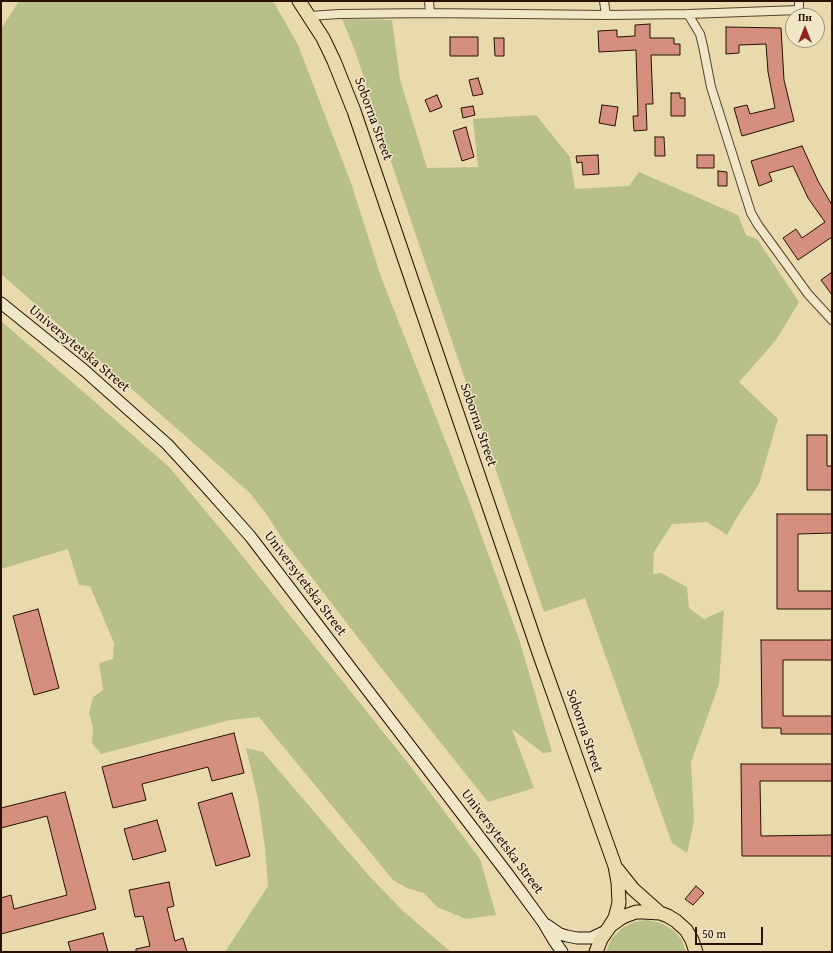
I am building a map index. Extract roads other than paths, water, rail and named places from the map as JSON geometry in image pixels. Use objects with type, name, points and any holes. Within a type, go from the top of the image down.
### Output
[{"type":"main road","name":"Soborna Street","points":[[299,1],[323,38],[354,111],[539,653],[615,866],[618,882],[619,904],[615,918],[600,939],[596,951]]},
{"type":"main road","name":"Universytetska Street","points":[[1,303],[84,370],[162,439],[250,536],[507,874],[543,922],[562,952]]},
{"type":"main road","name":"Soborna Street","points":[[615,866],[633,889],[660,913]]},
{"type":"main road","points":[[608,929],[621,918],[630,914],[643,912],[660,913],[676,921],[686,930],[692,940],[696,952]]},
{"type":"main road","name":"Universytetska Street","points":[[543,922],[560,934],[572,937],[591,938],[608,929]]},
{"type":"street","points":[[429,1],[430,13]]},
{"type":"street","points":[[604,1],[606,15]]},
{"type":"street","points":[[309,16],[339,14],[430,13],[606,15],[688,14],[799,10],[799,1]]},
{"type":"street","points":[[688,14],[700,34],[711,87],[751,213],[760,229],[808,294],[832,320]]}]
